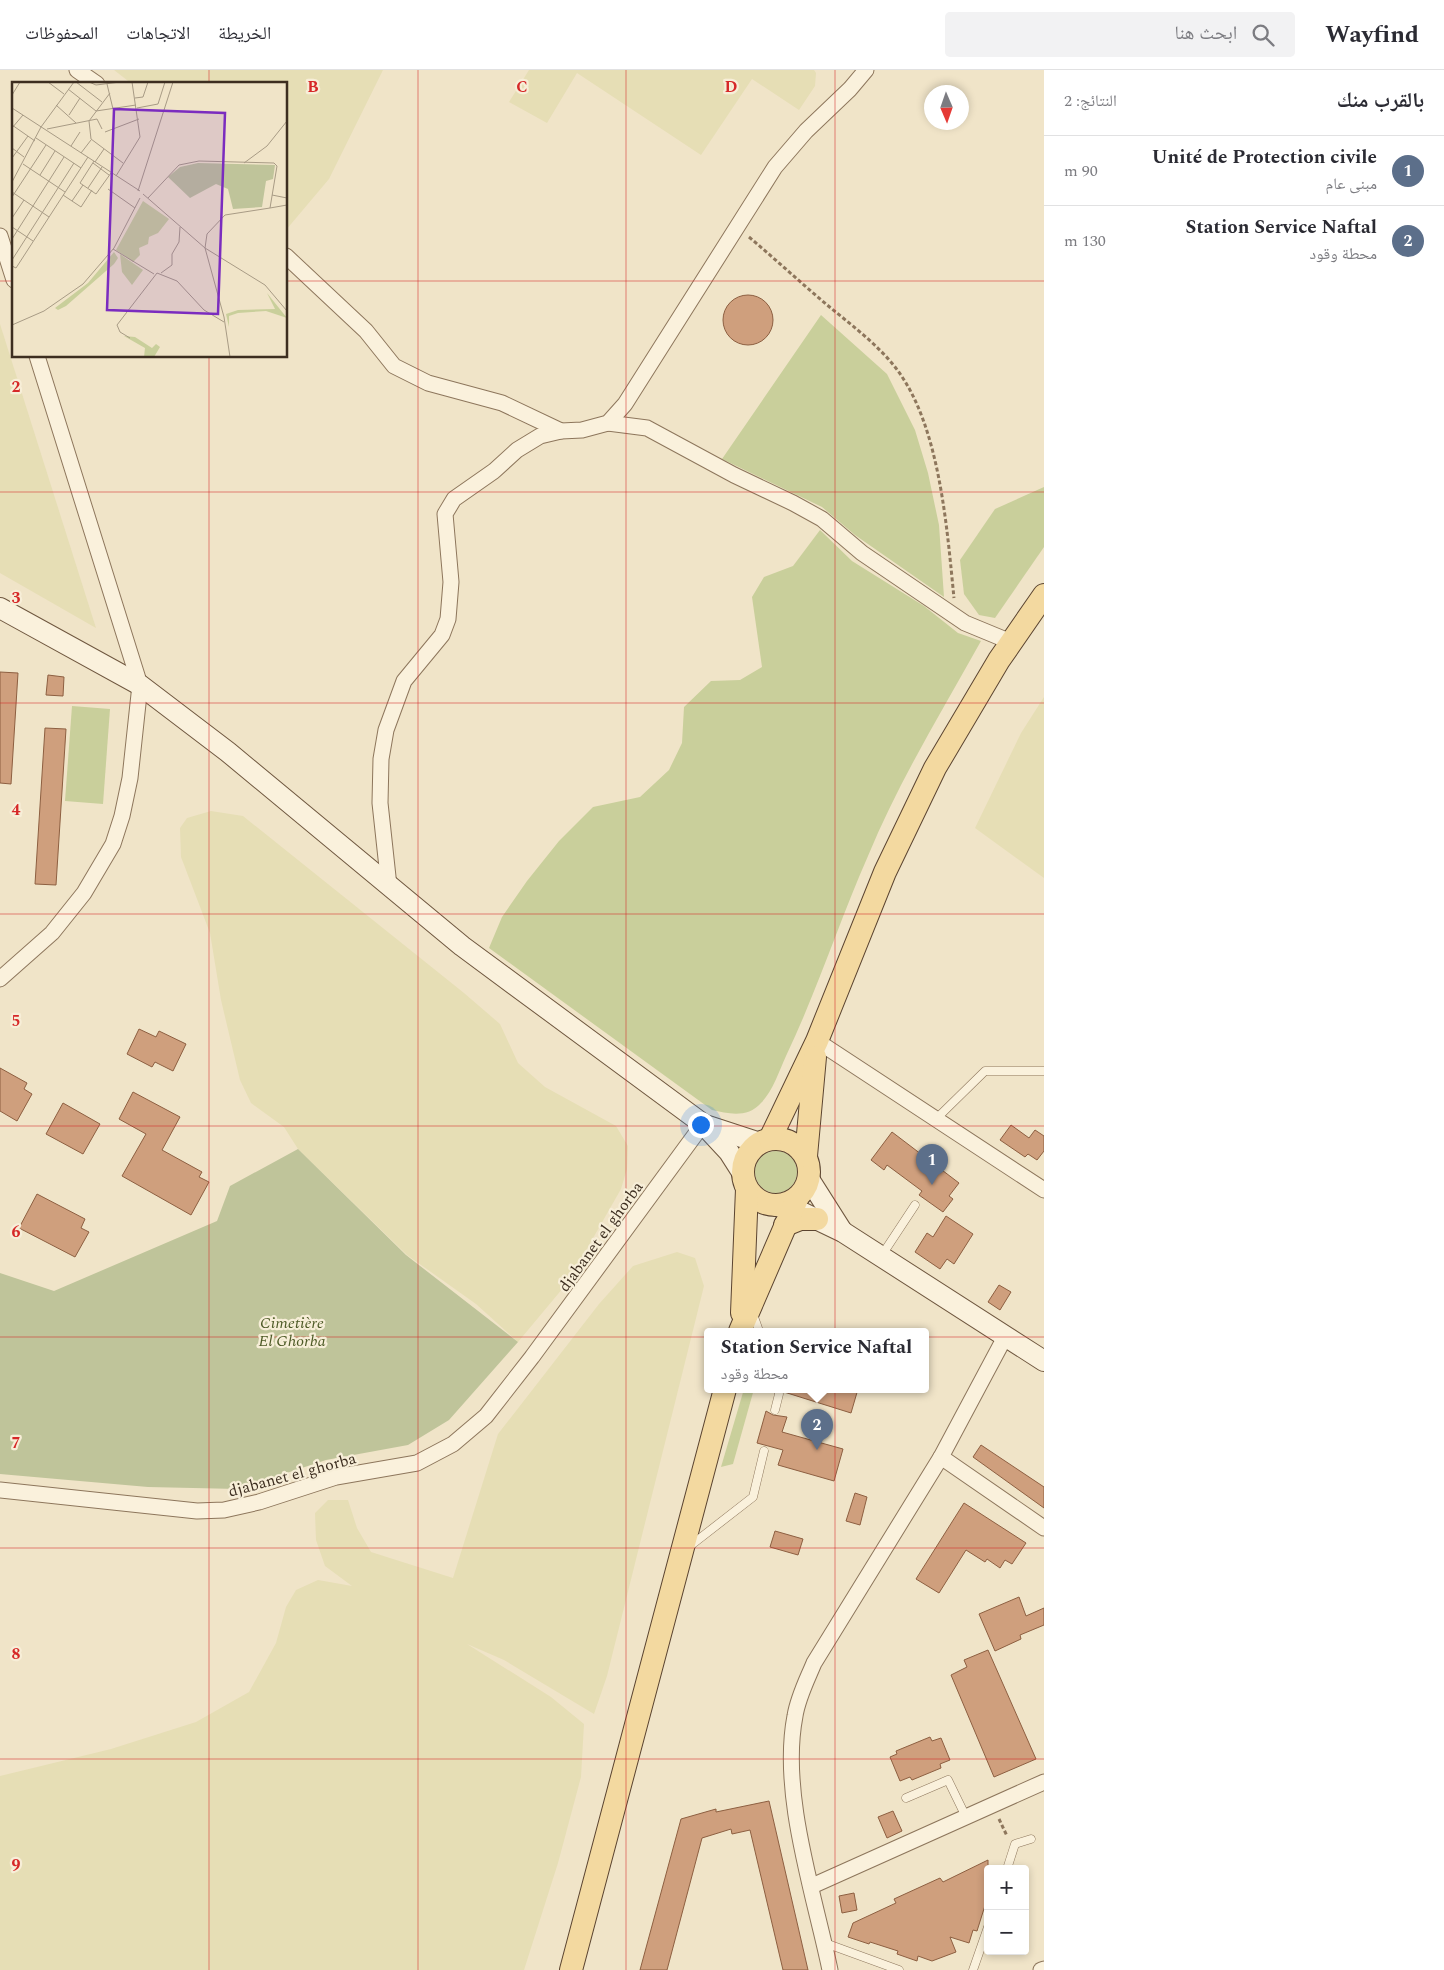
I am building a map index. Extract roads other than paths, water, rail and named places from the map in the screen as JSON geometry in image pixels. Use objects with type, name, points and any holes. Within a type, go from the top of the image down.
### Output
[{"type":"main road","points":[[747,1328],[745,1181],[747,1156],[765,1141],[817,1041],[885,872],[935,768],[1011,642],[1044,595]]},
{"type":"main road","points":[[0,608],[140,685],[228,752],[462,946],[703,1124],[729,1152],[745,1181],[760,1202],[788,1209],[800,1219],[817,1219],[843,1232],[1044,1362]]},
{"type":"main road","points":[[747,1328],[750,1305],[788,1209],[805,1190],[810,1179],[810,1168],[806,1156],[817,1041]]},
{"type":"main road","points":[[703,1124],[765,1141],[791,1142],[806,1156]]},
{"type":"main road","points":[[810,1179],[843,1232]]},
{"type":"main road","points":[[571,1970],[724,1393]]},
{"type":"street","points":[[77,70],[94,82]]},
{"type":"street","points":[[608,423],[625,404],[775,167],[806,131],[850,89],[866,70]]},
{"type":"street","points":[[0,236],[12,274]]},
{"type":"street","points":[[288,258],[366,331],[394,366],[428,383],[502,403],[562,431]]},
{"type":"street","points":[[0,979],[52,933],[99,872],[113,844],[122,816],[130,778],[140,685],[38,358]]},
{"type":"street","points":[[389,886],[380,803],[383,749],[386,730],[404,681],[442,635],[448,618],[451,582],[445,514],[454,499],[494,470],[516,450],[540,436],[562,431],[582,430],[608,423],[647,428],[734,474],[793,502],[822,519],[862,553],[965,623],[1011,642]]},
{"type":"street","points":[[817,1041],[1044,1190]]},
{"type":"street","name":"djabanet el ghorba","points":[[0,1490],[197,1511],[224,1510],[260,1502],[336,1477],[417,1463],[453,1444],[486,1416],[570,1307],[703,1124]]},
{"type":"street","points":[[830,1970],[792,1781],[793,1731],[802,1690],[814,1662],[941,1458],[1005,1337]]},
{"type":"street","points":[[941,1458],[1044,1528]]},
{"type":"street","points":[[812,1886],[1044,1782]]},
{"type":"lane","points":[[936,1119],[985,1071],[1044,1071]]},
{"type":"lane","points":[[881,1256],[915,1204]]},
{"type":"lane","points":[[775,1410],[779,1393]]},
{"type":"lane","points":[[682,1552],[752,1497],[764,1451]]},
{"type":"lane","points":[[906,1798],[948,1780],[966,1817]]},
{"type":"lane","points":[[1009,1865],[1016,1844],[1031,1839]]},
{"type":"lane","points":[[973,1970],[984,1938]]},
{"type":"lane","points":[[825,1943],[899,1970]]},
{"type":"place","name":"Unité de Protection civile","points":[[932,1185]]},
{"type":"place","name":"Station Service Naftal","points":[[817,1450]]},
{"type":"park label","name":"Cimetière El Ghorba","points":[[292,1331]]}]
